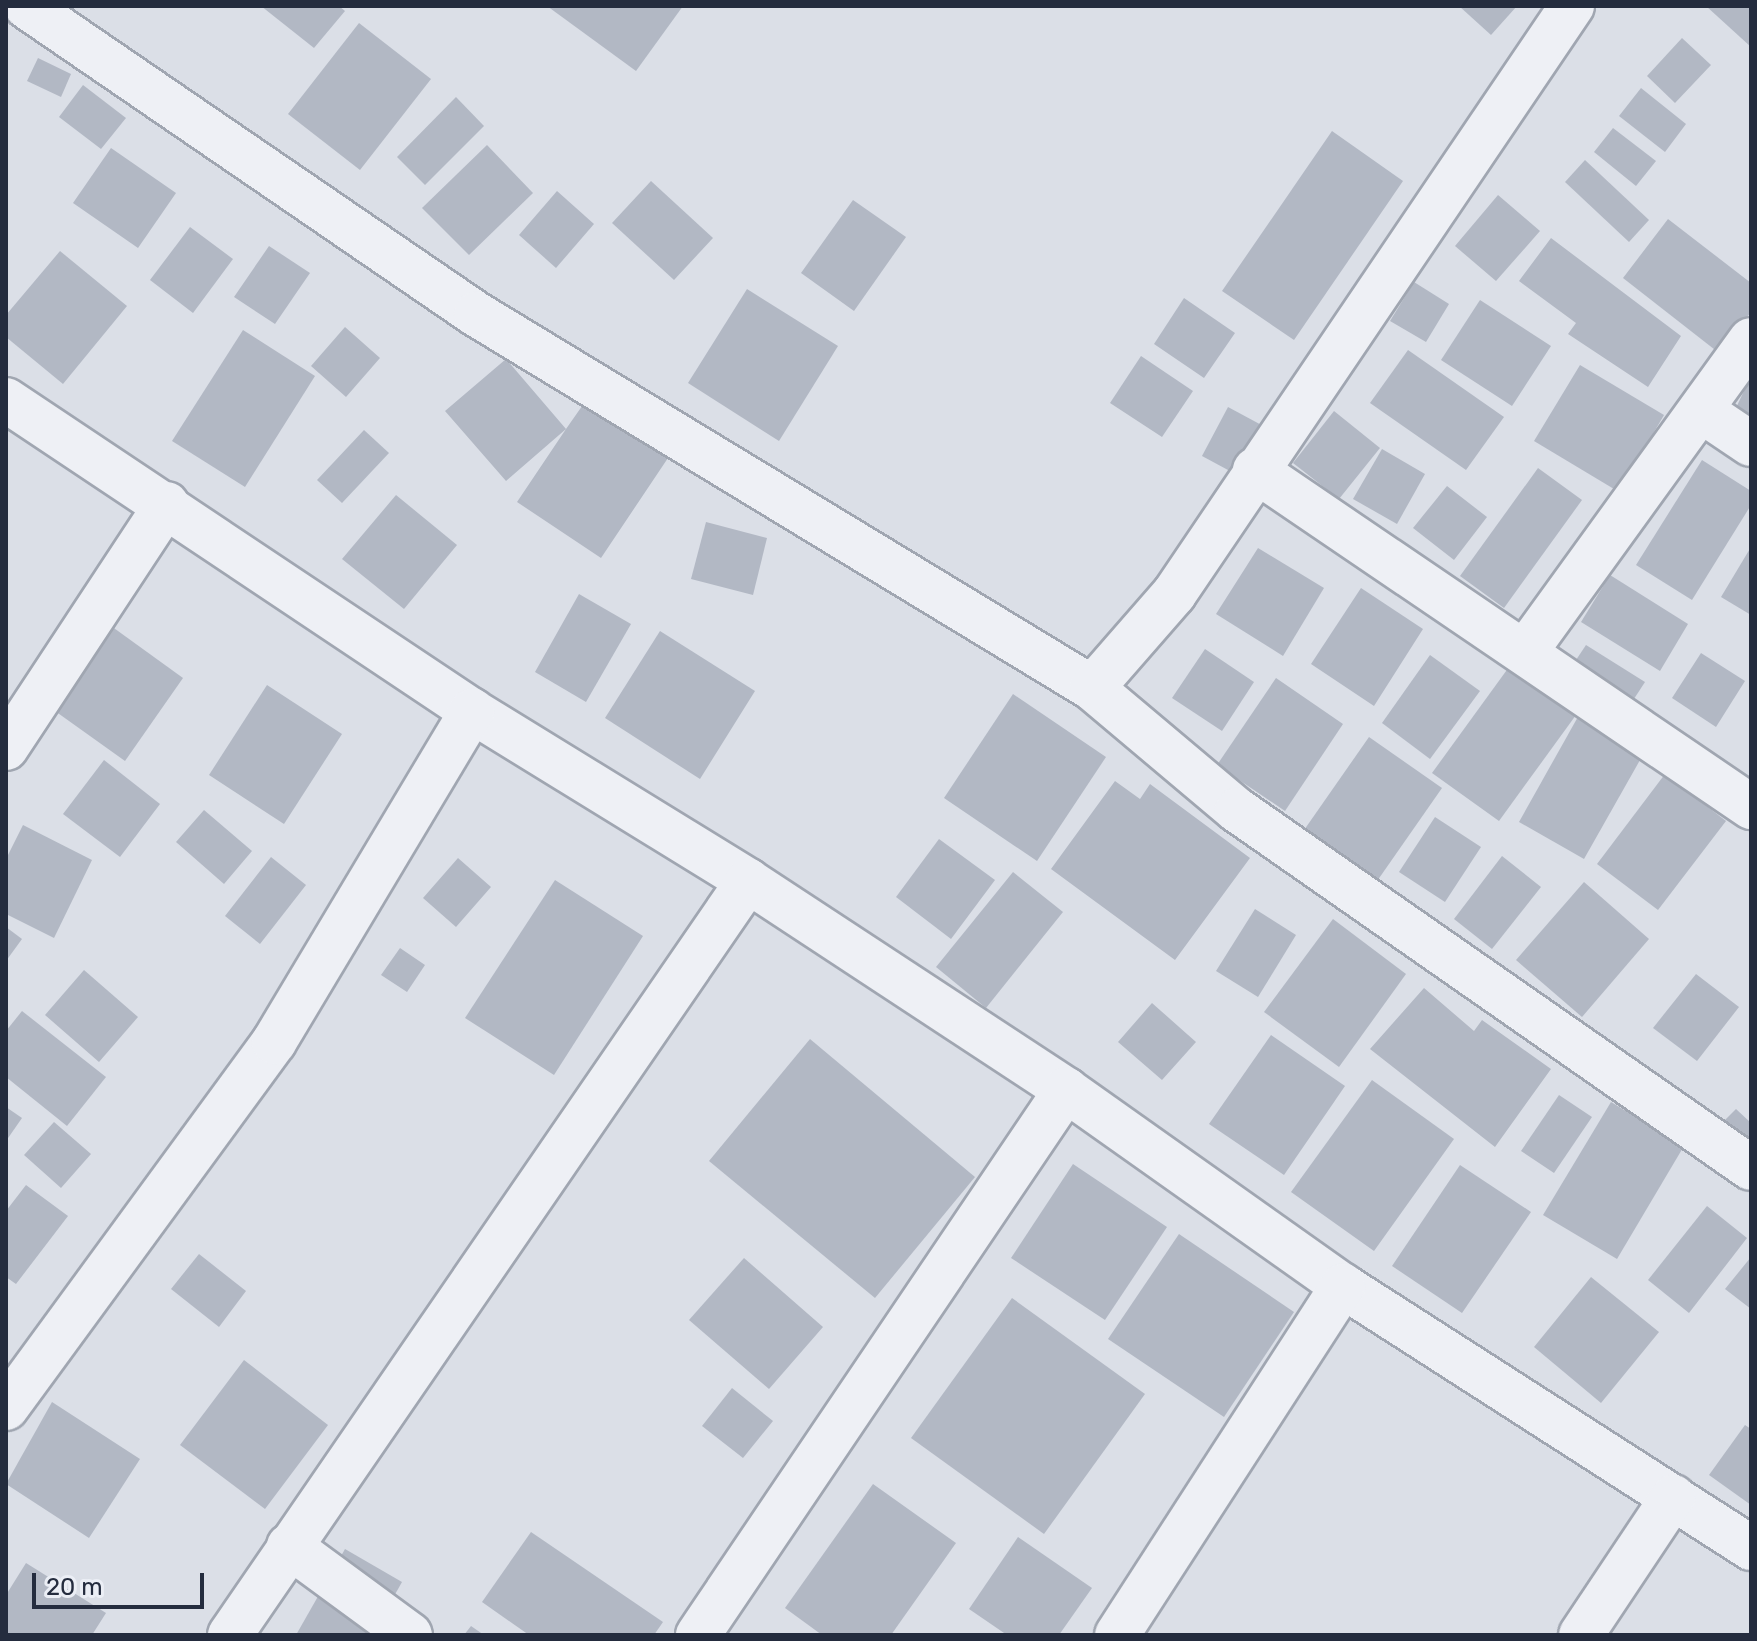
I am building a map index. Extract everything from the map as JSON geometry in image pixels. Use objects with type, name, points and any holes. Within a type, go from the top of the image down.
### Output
[{"type":"street","points":[[26,6],[476,314],[1092,688],[1237,810],[1751,1168]]},
{"type":"street","points":[[1092,688],[1174,594],[1255,470],[1572,6]]},
{"type":"street","points":[[1525,652],[1751,340]]},
{"type":"street","points":[[6,400],[167,504],[472,711],[748,881],[1066,1090],[1343,1286],[1751,1548]]},
{"type":"street","points":[[1702,411],[1751,444]]},
{"type":"street","points":[[1255,470],[1751,807]]},
{"type":"street","points":[[6,748],[167,504]]},
{"type":"street","points":[[6,1408],[274,1042],[472,711]]},
{"type":"street","points":[[230,1635],[748,881]]},
{"type":"street","points":[[698,1635],[1066,1090]]},
{"type":"street","points":[[1117,1635],[1343,1286]]},
{"type":"street","points":[[1581,1635],[1673,1497]]},
{"type":"street","points":[[289,1546],[410,1635]]},
{"type":"building","points":[[261,6],[339,6],[345,11],[314,48]]},
{"type":"building","points":[[547,6],[683,6],[636,71]]},
{"type":"building","points":[[1459,6],[1517,6],[1491,35]]},
{"type":"building","points":[[1706,6],[1751,6],[1751,47]]},
{"type":"building","points":[[359,23],[431,79],[360,170],[288,114]]},
{"type":"building","points":[[1682,38],[1711,65],[1675,103],[1647,76]]},
{"type":"building","points":[[38,58],[71,74],[61,97],[27,81]]},
{"type":"building","points":[[83,85],[126,118],[101,149],[59,117]]},
{"type":"building","points":[[1641,88],[1686,124],[1665,152],[1619,116]]},
{"type":"building","points":[[456,97],[484,126],[425,185],[397,157]]},
{"type":"building","points":[[1613,128],[1656,161],[1636,186],[1594,152]]},
{"type":"building","points":[[1332,131],[1403,181],[1294,340],[1222,291]]},
{"type":"building","points":[[487,145],[533,193],[469,255],[422,208]]},
{"type":"building","points":[[111,148],[176,193],[138,248],[73,203]]},
{"type":"building","points":[[1585,160],[1649,220],[1629,242],[1565,182]]},
{"type":"building","points":[[651,181],[713,238],[674,280],[612,223]]},
{"type":"building","points":[[557,191],[594,224],[556,268],[519,235]]},
{"type":"building","points":[[1498,195],[1540,231],[1496,281],[1455,246]]},
{"type":"building","points":[[853,200],[906,237],[854,311],[801,273]]},
{"type":"building","points":[[1668,219],[1751,283],[1751,312],[1719,353],[1623,278]]},
{"type":"building","points":[[190,227],[233,259],[193,313],[150,280]]},
{"type":"building","points":[[1551,238],[1681,336],[1648,387],[1568,334],[1576,323],[1519,281]]},
{"type":"building","points":[[269,246],[310,273],[275,324],[234,297]]},
{"type":"building","points":[[60,251],[127,306],[63,384],[6,337],[6,315]]},
{"type":"building","points":[[1414,282],[1449,304],[1426,342],[1390,321]]},
{"type":"building","points":[[747,289],[838,346],[779,441],[688,383]]},
{"type":"building","points":[[1184,298],[1235,333],[1204,378],[1154,344]]},
{"type":"building","points":[[1480,300],[1551,346],[1512,406],[1441,360]]},
{"type":"building","points":[[345,327],[380,358],[346,397],[311,366]]},
{"type":"building","points":[[243,330],[315,376],[245,487],[172,441]]},
{"type":"building","points":[[1408,350],[1504,417],[1466,470],[1370,403]]},
{"type":"building","points":[[1141,356],[1193,391],[1162,437],[1110,403]]},
{"type":"building","points":[[506,359],[566,429],[506,481],[445,411]]},
{"type":"building","points":[[1580,365],[1664,415],[1619,492],[1534,441]]},
{"type":"building","points":[[1751,376],[1751,438],[1727,427]]},
{"type":"building","points":[[587,399],[670,455],[601,558],[517,502]]},
{"type":"building","points":[[1228,407],[1267,428],[1241,477],[1202,456]]},
{"type":"building","points":[[1334,411],[1380,448],[1339,499],[1293,463]]},
{"type":"building","points":[[364,430],[389,453],[342,503],[317,480]]},
{"type":"building","points":[[1382,449],[1425,474],[1397,524],[1353,499]]},
{"type":"building","points":[[1702,460],[1751,491],[1751,505],[1692,600],[1636,565]]},
{"type":"building","points":[[1538,468],[1582,500],[1504,608],[1460,576]]},
{"type":"building","points":[[1447,486],[1487,517],[1454,560],[1413,528]]},
{"type":"building","points":[[396,495],[457,545],[404,609],[342,559]]},
{"type":"building","points":[[706,522],[767,538],[753,595],[691,579]]},
{"type":"building","points":[[1751,547],[1751,615],[1721,597]]},
{"type":"building","points":[[1258,548],[1324,588],[1283,656],[1216,614]]},
{"type":"building","points":[[1610,575],[1688,624],[1660,671],[1581,622]]},
{"type":"building","points":[[1361,588],[1423,629],[1374,706],[1311,664]]},
{"type":"building","points":[[579,594],[631,624],[586,702],[535,672]]},
{"type":"building","points":[[100,618],[183,678],[125,761],[41,701]]},
{"type":"building","points":[[660,631],[755,691],[700,779],[605,718]]},
{"type":"building","points":[[1586,645],[1645,682],[1630,705],[1572,666]]},
{"type":"building","points":[[1205,649],[1254,682],[1222,731],[1172,698]]},
{"type":"building","points":[[1701,653],[1745,681],[1716,727],[1672,698]]},
{"type":"building","points":[[1430,655],[1480,691],[1430,759],[1382,723]]},
{"type":"building","points":[[1509,667],[1576,715],[1499,821],[1432,773]]},
{"type":"building","points":[[1276,678],[1343,724],[1285,811],[1217,765]]},
{"type":"building","points":[[267,685],[342,734],[284,824],[209,775]]},
{"type":"building","points":[[1013,694],[1106,757],[1037,861],[944,798]]},
{"type":"building","points":[[1579,715],[1644,753],[1584,859],[1519,822]]},
{"type":"building","points":[[1369,737],[1442,788],[1375,884],[1302,833]]},
{"type":"building","points":[[104,760],[160,804],[120,857],[63,814]]},
{"type":"building","points":[[1665,774],[1726,821],[1658,910],[1597,864]]},
{"type":"building","points":[[1115,781],[1140,799],[1150,784],[1250,858],[1175,960],[1051,869]]},
{"type":"building","points":[[204,810],[252,851],[224,884],[176,842]]},
{"type":"building","points":[[1435,817],[1481,847],[1445,902],[1399,872]]},
{"type":"building","points":[[23,825],[92,860],[54,938],[6,914],[6,859]]},
{"type":"building","points":[[939,839],[995,880],[951,939],[896,897]]},
{"type":"building","points":[[1502,856],[1541,887],[1492,949],[1454,919]]},
{"type":"building","points":[[271,857],[306,885],[260,944],[225,916]]},
{"type":"building","points":[[458,858],[491,887],[456,927],[423,898]]},
{"type":"building","points":[[1013,872],[1063,912],[986,1008],[936,967]]},
{"type":"building","points":[[555,880],[643,936],[554,1075],[465,1018]]},
{"type":"building","points":[[1584,882],[1649,939],[1582,1017],[1516,960]]},
{"type":"building","points":[[1255,909],[1296,935],[1258,997],[1216,971]]},
{"type":"building","points":[[1333,919],[1406,974],[1339,1067],[1264,1012]]},
{"type":"building","points":[[6,927],[22,939],[6,961]]},
{"type":"building","points":[[400,948],[425,965],[407,992],[381,975]]},
{"type":"building","points":[[84,970],[138,1017],[99,1062],[45,1015]]},
{"type":"building","points":[[1696,974],[1739,1007],[1697,1061],[1653,1028]]},
{"type":"building","points":[[1424,988],[1474,1031],[1482,1020],[1551,1069],[1495,1147],[1370,1049]]},
{"type":"building","points":[[1152,1003],[1196,1042],[1162,1080],[1118,1042]]},
{"type":"building","points":[[22,1011],[106,1077],[67,1126],[6,1077],[6,1031]]},
{"type":"building","points":[[1271,1035],[1345,1086],[1284,1175],[1209,1124]]},
{"type":"building","points":[[810,1039],[975,1177],[875,1298],[709,1161]]},
{"type":"building","points":[[1372,1080],[1454,1139],[1374,1251],[1291,1192]]},
{"type":"building","points":[[1559,1095],[1592,1117],[1554,1173],[1521,1151]]},
{"type":"building","points":[[1611,1102],[1684,1146],[1617,1259],[1543,1215]]},
{"type":"building","points":[[6,1107],[22,1118],[6,1141]]},
{"type":"building","points":[[1736,1109],[1751,1123],[1751,1148],[1724,1121]]},
{"type":"building","points":[[54,1122],[91,1154],[61,1188],[24,1155]]},
{"type":"building","points":[[1073,1164],[1167,1227],[1105,1320],[1011,1258]]},
{"type":"building","points":[[1460,1165],[1531,1212],[1462,1313],[1392,1266]]},
{"type":"building","points":[[26,1185],[68,1216],[16,1284],[6,1277],[6,1211]]},
{"type":"building","points":[[1707,1206],[1747,1238],[1689,1313],[1648,1280]]},
{"type":"building","points":[[1179,1234],[1294,1312],[1224,1417],[1108,1339]]},
{"type":"building","points":[[199,1254],[246,1291],[219,1327],[171,1289]]},
{"type":"building","points":[[1751,1257],[1751,1309],[1725,1289]]},
{"type":"building","points":[[744,1258],[823,1327],[769,1389],[689,1320]]},
{"type":"building","points":[[1591,1277],[1659,1332],[1601,1403],[1534,1347]]},
{"type":"building","points":[[1012,1298],[1145,1394],[1044,1534],[911,1438]]},
{"type":"building","points":[[244,1360],[328,1425],[265,1509],[180,1445]]},
{"type":"building","points":[[732,1388],[773,1421],[743,1458],[702,1426]]},
{"type":"building","points":[[52,1402],[140,1459],[89,1538],[6,1484]]},
{"type":"building","points":[[1745,1425],[1751,1429],[1751,1505],[1709,1475]]},
{"type":"building","points":[[873,1484],[956,1543],[891,1635],[822,1635],[785,1608]]},
{"type":"building","points":[[531,1532],[663,1622],[654,1635],[529,1635],[482,1602]]},
{"type":"building","points":[[1018,1537],[1092,1588],[1059,1635],[1007,1635],[969,1609]]},
{"type":"building","points":[[345,1549],[402,1582],[372,1635],[296,1635]]},
{"type":"building","points":[[26,1563],[106,1613],[92,1635],[6,1635],[6,1595]]},
{"type":"building","points":[[471,1626],[484,1635],[464,1635]]}]
